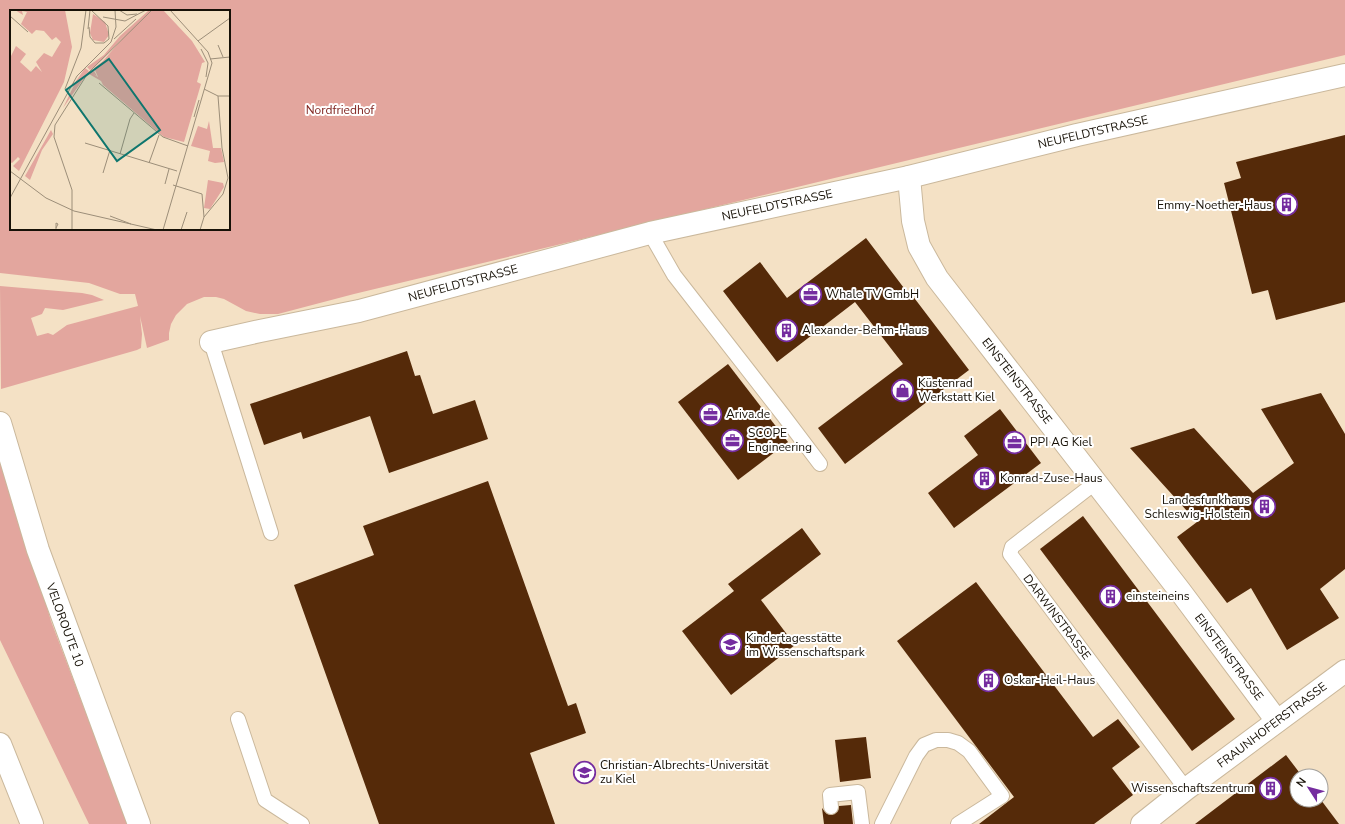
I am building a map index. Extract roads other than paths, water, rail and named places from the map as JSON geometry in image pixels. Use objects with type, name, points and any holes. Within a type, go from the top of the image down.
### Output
[{"type":"main road","name":"NEUFELDTSTRASSE","points":[[211,342],[359,311],[650,232],[909,177],[1077,135],[1345,75]]},
{"type":"main road","name":"EINSTEINSTRASSE","points":[[909,177],[913,221],[919,246],[937,278],[1180,591],[1278,721]]},
{"type":"main road","name":"VELOROUTE 10","points":[[0,423],[38,550],[139,824]]},
{"type":"main road","name":"FRAUNHOFERSTRASSE","points":[[1145,823],[1186,789],[1345,671]]},
{"type":"main road","points":[[0,744],[32,823]]},
{"type":"main road","points":[[0,767],[32,823]]},
{"type":"lane","points":[[650,232],[674,275],[820,464]]},
{"type":"lane","points":[[211,342],[271,533]]},
{"type":"lane","name":"DARWINSTRASSE","points":[[1095,483],[1012,547],[1010,554],[1186,789]]},
{"type":"lane","points":[[238,719],[265,800],[302,824]]},
{"type":"lane","points":[[882,824],[916,756],[924,745],[936,740],[948,740],[958,743],[969,751],[1002,796],[958,824]]},
{"type":"lane","points":[[848,793],[862,824]]},
{"type":"place","name":"Emmy-Noether-Haus","points":[[1287,205]]},
{"type":"place","name":"Whale TV GmbH","points":[[811,294]]},
{"type":"place","name":"Alexander-Behm-Haus","points":[[786,330]]},
{"type":"place","name":"Küstenrad Werkstatt Kiel","points":[[903,390]]},
{"type":"place","name":"Ariva.de","points":[[711,414]]},
{"type":"place","name":"SCOPE Engineering","points":[[732,440]]},
{"type":"place","name":"PPI AG Kiel","points":[[1014,442]]},
{"type":"place","name":"Konrad-Zuse-Haus","points":[[984,478]]},
{"type":"place","name":"Landesfunkhaus Schleswig-Holstein","points":[[1265,507]]},
{"type":"place","name":"einsteineins","points":[[1110,596]]},
{"type":"place","name":"Kindertagesstätte im Wissenschaftspark","points":[[730,645]]},
{"type":"place","name":"Oskar-Heil-Haus","points":[[988,680]]},
{"type":"place","name":"Christian-Albrechts-Universität zu Kiel","points":[[584,772]]},
{"type":"place","name":"Wissenschaftszentrum","points":[[1270,788]]},
{"type":"park label","name":"Nordfriedhof","points":[[340,110]]}]
